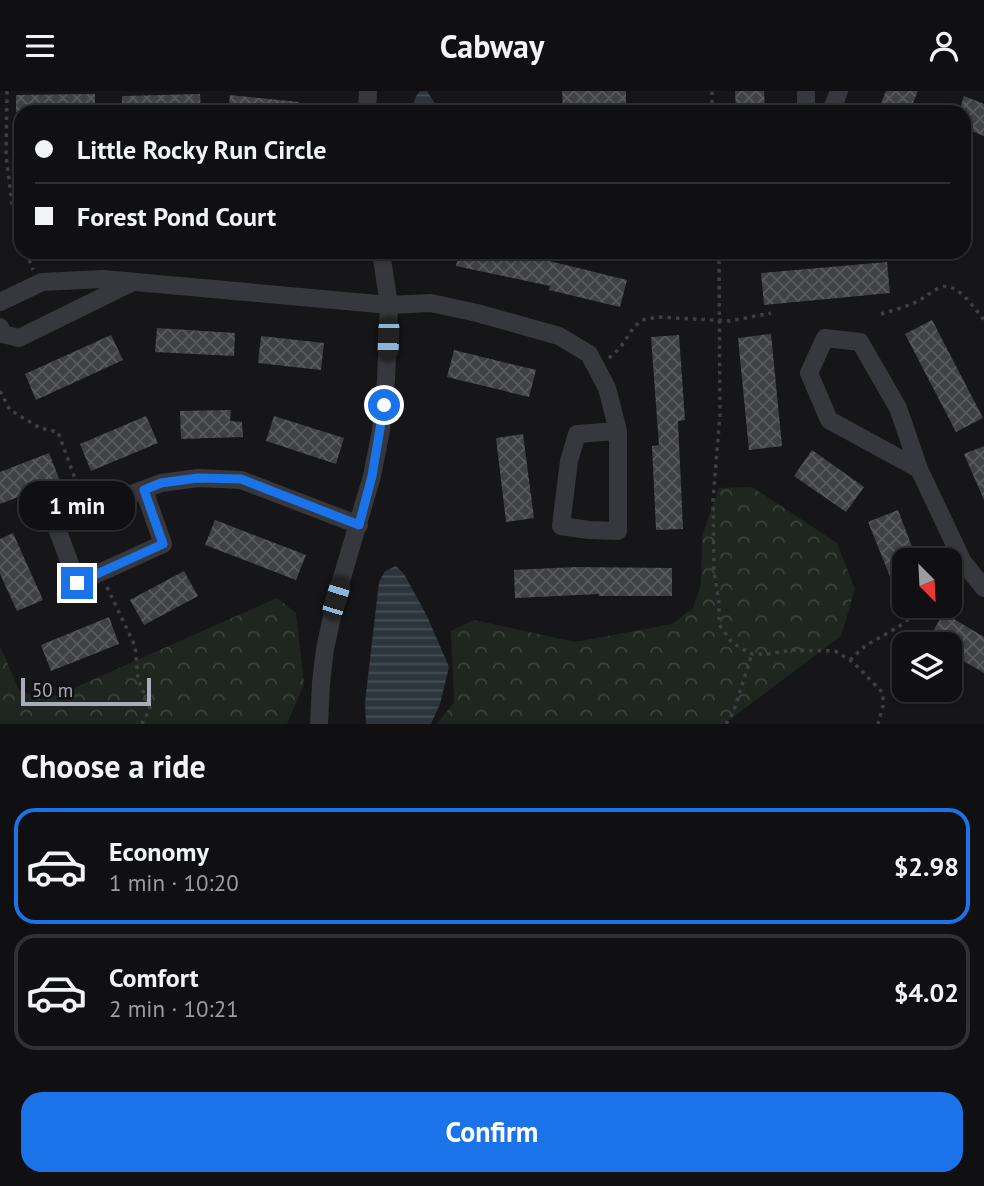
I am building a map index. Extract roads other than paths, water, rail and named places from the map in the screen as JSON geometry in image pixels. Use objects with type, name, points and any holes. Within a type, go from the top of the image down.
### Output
[{"type":"street","points":[[319,724],[325,649],[336,598],[372,476],[381,430],[389,305],[382,259]]},
{"type":"street","points":[[0,302],[42,282],[103,279],[389,305],[431,303],[559,336],[589,354],[607,388],[618,431],[618,531],[561,526],[569,461],[577,434],[618,431]]},
{"type":"street","points":[[0,327],[4,334],[19,338],[133,282]]},
{"type":"street","points":[[919,469],[829,420],[809,373],[825,338],[860,342],[898,408],[919,469],[963,562],[984,588]]},
{"type":"street","points":[[144,490],[163,544],[77,583],[55,523],[161,483],[198,478],[241,479],[359,525]]}]
